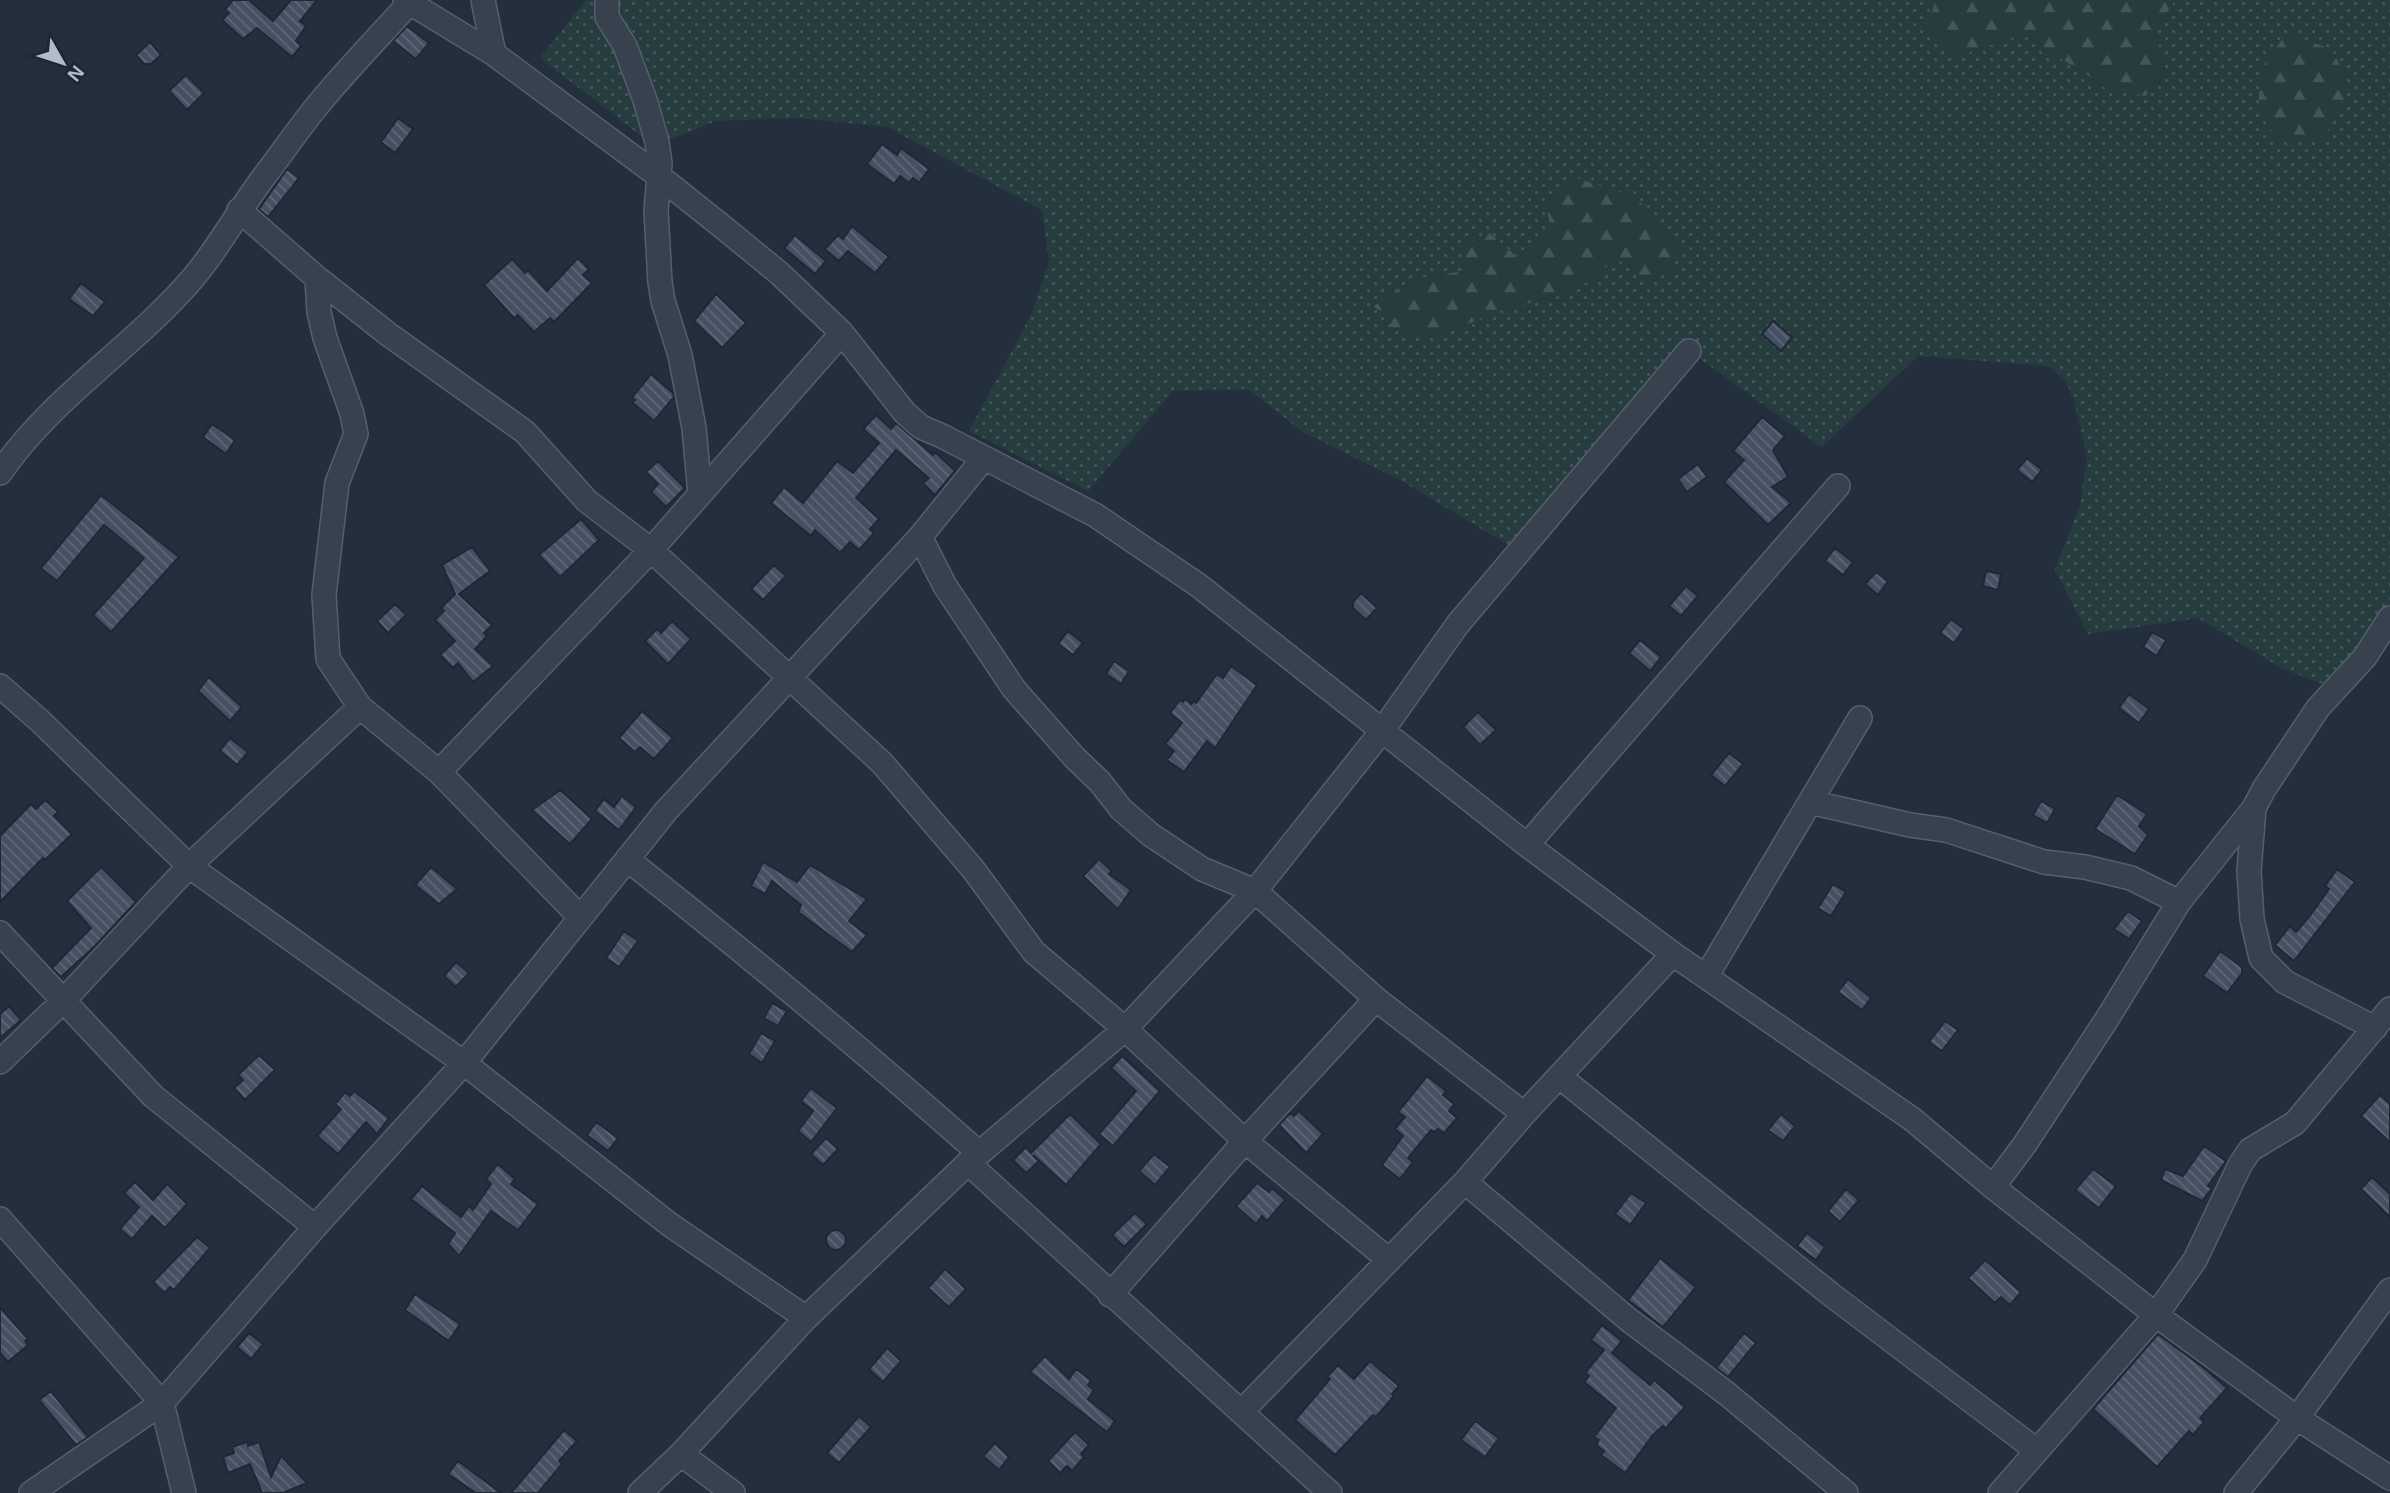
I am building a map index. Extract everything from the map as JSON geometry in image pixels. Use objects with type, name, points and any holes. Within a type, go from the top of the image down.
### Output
[{"type":"street","points":[[482,0],[494,54]]},
{"type":"street","points":[[607,0],[607,17],[625,46],[657,142],[660,177],[656,211],[660,282],[663,302],[680,355],[694,428],[700,494]]},
{"type":"street","points":[[0,473],[19,446],[59,403],[157,317],[193,278],[223,238],[239,210],[314,110],[409,1],[494,54],[660,177],[779,273],[842,333],[905,413],[920,427],[1107,523],[1198,585],[1527,845],[1673,954],[1913,1119],[1993,1187],[2156,1315],[2297,1418],[2390,1478]]},
{"type":"street","points":[[239,210],[317,278],[388,334],[525,432],[587,501],[651,550],[883,763],[973,869],[1034,952],[1125,1029],[1245,1141],[1389,1259]]},
{"type":"street","points":[[317,278],[322,325],[352,414],[356,434],[337,483],[324,595],[328,659],[360,707],[439,772],[580,917]]},
{"type":"street","points":[[439,772],[651,550],[842,333]]},
{"type":"street","points":[[640,1493],[681,1454],[806,1318],[974,1158],[1125,1029],[1255,891],[1382,731],[1458,624],[1689,351]]},
{"type":"street","points":[[31,1493],[162,1403],[315,1227],[464,1063],[666,811],[920,537],[984,458]]},
{"type":"street","points":[[1527,845],[1838,486]]},
{"type":"street","points":[[920,537],[945,586],[1007,679],[1121,809],[1151,835],[1202,869],[1255,891],[1376,999],[1524,1114]]},
{"type":"street","points":[[1993,1187],[2055,1099],[2179,902],[2254,808],[2318,708],[2365,657],[2390,618]]},
{"type":"street","points":[[0,686],[40,721],[189,866],[464,1063],[669,1224],[806,1318]]},
{"type":"street","points":[[0,1062],[64,1000],[189,866],[360,707]]},
{"type":"street","points":[[1707,975],[1860,719]]},
{"type":"street","points":[[1810,803],[1946,831],[2043,862],[2085,867],[2131,878],[2179,902]]},
{"type":"street","points":[[2254,808],[2249,871],[2252,919],[2261,958],[2286,982],[2375,1028]]},
{"type":"street","points":[[627,859],[801,999],[974,1158],[1110,1295],[1330,1493]]},
{"type":"street","points":[[0,933],[153,1096],[315,1227]]},
{"type":"street","points":[[1242,1411],[1465,1182],[1524,1114],[1673,954]]},
{"type":"street","points":[[1110,1295],[1245,1141],[1376,999]]},
{"type":"street","points":[[2000,1493],[2156,1315],[2195,1260],[2240,1165],[2250,1150],[2295,1123],[2390,1009]]},
{"type":"street","points":[[1560,1077],[1818,1285],[2036,1450]]},
{"type":"street","points":[[1465,1182],[1629,1320],[1726,1392],[1846,1493]]},
{"type":"street","points":[[0,1219],[162,1403],[184,1493]]},
{"type":"street","points":[[2236,1493],[2297,1418],[2390,1290]]},
{"type":"street","points":[[681,1454],[733,1493]]},
{"type":"green space","points":[[586,0],[1936,0],[1927,28],[1959,56],[2023,34],[2106,88],[2160,83],[2165,68],[2155,32],[2175,0],[2390,0],[2390,631],[2343,692],[2281,668],[2198,618],[2088,634],[2055,570],[2080,505],[2087,457],[2074,401],[2066,382],[2049,366],[1918,356],[1822,447],[1689,351],[1516,550],[1400,480],[1304,433],[1248,389],[1173,391],[1088,491],[969,431],[1031,315],[1049,261],[1042,210],[887,127],[799,118],[716,121],[654,146],[540,58]],"holes":[[[1552,232],[1670,273],[1645,279],[1617,259],[1573,292],[1506,309],[1395,331],[1375,306],[1411,280],[1463,271],[1490,233],[1517,257]]]},
{"type":"green space","points":[[1936,0],[2175,0],[2155,32],[2163,60],[2163,73],[2145,96],[2107,88],[2023,34],[1959,56],[1926,28]]},
{"type":"green space","points":[[2286,34],[2332,49],[2350,87],[2322,141],[2279,141],[2259,113],[2259,71]]},
{"type":"green space","points":[[1573,177],[1636,197],[1680,250],[1670,273],[1645,279],[1617,259],[1573,292],[1506,309],[1434,337],[1395,331],[1374,306],[1411,280],[1463,271],[1462,246],[1490,233],[1517,257],[1552,232],[1544,200]]},
{"type":"building","points":[[233,0],[249,0],[273,21],[291,0],[317,0],[300,21],[306,26],[296,41],[301,46],[292,57],[257,28],[243,39],[222,20],[229,13],[225,10]]},
{"type":"building","points":[[407,26],[429,43],[416,59],[393,41]]},
{"type":"building","points":[[150,42],[161,55],[151,64],[144,64],[136,55]]},
{"type":"building","points":[[186,75],[204,93],[187,110],[169,91]]},
{"type":"building","points":[[398,118],[413,129],[395,153],[381,142]]},
{"type":"building","points":[[882,144],[897,155],[901,148],[929,169],[919,183],[913,178],[909,183],[900,176],[894,184],[867,164]]},
{"type":"building","points":[[287,169],[299,178],[268,217],[259,209]]},
{"type":"building","points":[[852,226],[889,257],[875,273],[848,251],[839,261],[825,249],[838,235],[843,239]]},
{"type":"building","points":[[795,235],[826,261],[815,274],[784,248]]},
{"type":"building","points":[[578,258],[589,269],[583,275],[592,283],[554,322],[550,318],[534,332],[518,315],[514,318],[484,285],[512,259],[525,273],[528,270],[547,291]]},
{"type":"building","points":[[81,283],[105,302],[93,316],[69,299]]},
{"type":"building","points":[[716,294],[746,323],[722,348],[694,321]]},
{"type":"building","points":[[1773,321],[1792,337],[1781,351],[1762,334]]},
{"type":"building","points":[[651,374],[673,393],[674,397],[654,421],[632,402],[635,400],[632,398],[634,395]]},
{"type":"building","points":[[876,415],[891,429],[896,423],[933,455],[935,452],[955,471],[935,495],[923,483],[929,478],[896,450],[856,498],[879,519],[870,529],[874,533],[859,550],[850,542],[840,553],[815,530],[811,536],[771,503],[784,487],[803,503],[837,461],[853,473],[879,443],[863,429]]},
{"type":"building","points":[[1762,417],[1785,436],[1773,450],[1788,477],[1772,487],[1791,503],[1768,525],[1724,482],[1744,460],[1733,451]]},
{"type":"building","points":[[212,424],[235,440],[226,454],[203,437]]},
{"type":"building","points":[[2027,458],[2042,470],[2032,482],[2017,470]]},
{"type":"building","points":[[658,461],[685,488],[666,507],[651,492],[658,484],[646,472]]},
{"type":"building","points":[[1698,464],[1707,477],[1687,492],[1678,479]]},
{"type":"building","points":[[101,495],[179,557],[111,632],[93,615],[144,558],[104,525],[57,581],[41,568]]},
{"type":"building","points":[[581,519],[599,540],[560,577],[539,555]]},
{"type":"building","points":[[472,547],[490,571],[459,594],[492,625],[484,633],[487,636],[475,649],[493,666],[473,682],[458,663],[453,668],[440,655],[455,641],[435,620],[444,611],[441,608],[455,594],[442,565]]},
{"type":"building","points":[[1835,548],[1853,562],[1843,575],[1825,561]]},
{"type":"building","points":[[774,565],[786,576],[763,600],[751,589]]},
{"type":"building","points":[[1986,571],[2001,574],[1998,590],[1983,586]]},
{"type":"building","points":[[1876,572],[1888,581],[1878,595],[1865,584]]},
{"type":"building","points":[[1686,586],[1698,596],[1681,616],[1669,606]]},
{"type":"building","points":[[1361,593],[1377,608],[1366,620],[1353,608],[1353,602]]},
{"type":"building","points":[[395,604],[406,615],[388,633],[377,621]]},
{"type":"building","points":[[1951,619],[1964,629],[1954,643],[1940,633]]},
{"type":"building","points":[[672,621],[691,639],[668,664],[645,641],[657,629],[661,633]]},
{"type":"building","points":[[1068,631],[1083,643],[1073,655],[1058,644]]},
{"type":"building","points":[[2152,632],[2166,640],[2157,656],[2143,647]]},
{"type":"building","points":[[1640,640],[1661,657],[1650,671],[1629,653]]},
{"type":"building","points":[[1114,661],[1129,671],[1121,684],[1106,674]]},
{"type":"building","points":[[1231,666],[1257,685],[1215,748],[1207,741],[1184,772],[1167,760],[1174,751],[1165,744],[1182,723],[1170,713],[1180,700],[1196,703],[1217,674],[1223,678]]},
{"type":"building","points":[[209,677],[242,707],[230,721],[198,691]]},
{"type":"building","points":[[2129,694],[2149,709],[2139,723],[2119,708]]},
{"type":"building","points":[[642,711],[673,738],[654,759],[640,747],[635,752],[619,738]]},
{"type":"building","points":[[1478,712],[1496,730],[1480,745],[1463,727]]},
{"type":"building","points":[[230,738],[248,752],[237,765],[220,751]]},
{"type":"building","points":[[1729,753],[1743,764],[1725,786],[1711,775]]},
{"type":"building","points":[[560,790],[592,819],[570,844],[532,810]]},
{"type":"building","points":[[2117,795],[2147,814],[2139,826],[2148,835],[2135,854],[2095,829]]},
{"type":"building","points":[[622,796],[636,807],[619,830],[595,811],[604,799],[614,807]]},
{"type":"building","points":[[45,800],[58,812],[54,816],[72,834],[45,860],[43,858],[0,902],[0,836],[31,804],[36,809]]},
{"type":"building","points":[[2041,801],[2055,809],[2047,823],[2033,815]]},
{"type":"building","points":[[1099,859],[1112,871],[1109,874],[1131,890],[1118,909],[1083,876]]},
{"type":"building","points":[[763,862],[797,882],[810,865],[867,899],[849,921],[867,935],[852,952],[798,912],[801,905],[772,881],[765,894],[751,886]]},
{"type":"building","points":[[101,867],[136,902],[94,947],[61,977],[52,968],[91,928],[67,901]]},
{"type":"building","points":[[431,867],[457,889],[439,904],[415,885]]},
{"type":"building","points":[[2337,869],[2355,882],[2294,961],[2275,945],[2290,926],[2296,932],[2309,917],[2329,889],[2325,886]]},
{"type":"building","points":[[1833,884],[1846,892],[1831,916],[1818,908]]},
{"type":"building","points":[[2128,911],[2142,921],[2129,939],[2114,929]]},
{"type":"building","points":[[624,931],[638,941],[619,967],[606,958]]},
{"type":"building","points":[[2220,951],[2242,967],[2242,973],[2227,993],[2203,976]]},
{"type":"building","points":[[456,962],[469,973],[456,987],[444,976]]},
{"type":"building","points":[[1848,979],[1871,998],[1862,1010],[1838,992]]},
{"type":"building","points":[[772,1003],[787,1011],[778,1026],[764,1018]]},
{"type":"building","points":[[9,1006],[21,1020],[0,1038],[0,1014]]},
{"type":"building","points":[[1945,1021],[1958,1030],[1942,1051],[1929,1042]]},
{"type":"building","points":[[761,1033],[775,1041],[762,1063],[749,1054]]},
{"type":"building","points":[[259,1055],[275,1070],[245,1100],[234,1088],[243,1080],[238,1075]]},
{"type":"building","points":[[1122,1056],[1160,1091],[1113,1146],[1099,1134],[1136,1091],[1111,1068]]},
{"type":"building","points":[[1427,1076],[1446,1091],[1443,1095],[1454,1104],[1449,1111],[1457,1118],[1444,1133],[1438,1129],[1435,1132],[1431,1130],[1408,1158],[1413,1162],[1400,1179],[1382,1165],[1403,1136],[1395,1129],[1405,1117],[1398,1112]]},
{"type":"building","points":[[811,1088],[837,1108],[811,1142],[798,1131],[813,1111],[801,1101]]},
{"type":"building","points":[[354,1091],[389,1118],[377,1134],[366,1122],[338,1154],[317,1136],[341,1109],[335,1104],[345,1092],[350,1096]]},
{"type":"building","points":[[2380,1095],[2390,1104],[2390,1142],[2361,1116]]},
{"type":"building","points":[[1299,1111],[1323,1134],[1306,1153],[1279,1125],[1290,1113],[1294,1116]]},
{"type":"building","points":[[1070,1114],[1101,1144],[1066,1185],[1033,1155],[1039,1161],[1026,1173],[1013,1160],[1026,1147],[1031,1153]]},
{"type":"building","points":[[1781,1114],[1795,1126],[1783,1141],[1768,1130]]},
{"type":"building","points":[[596,1122],[618,1138],[608,1151],[587,1135]]},
{"type":"building","points":[[826,1138],[838,1149],[823,1165],[811,1154]]},
{"type":"building","points":[[2204,1146],[2226,1161],[2208,1186],[2212,1188],[2202,1201],[2161,1180],[2165,1169],[2183,1176]]},
{"type":"building","points":[[1154,1154],[1170,1167],[1155,1185],[1139,1171]]},
{"type":"building","points":[[498,1164],[515,1179],[511,1184],[538,1204],[518,1230],[491,1211],[459,1256],[448,1244],[455,1233],[411,1199],[422,1186],[461,1217],[469,1206],[473,1210],[491,1184],[486,1179]]},
{"type":"building","points":[[2093,1169],[2116,1186],[2099,1208],[2075,1190]]},
{"type":"building","points":[[2372,1177],[2390,1194],[2390,1217],[2361,1189]]},
{"type":"building","points":[[135,1182],[153,1200],[167,1184],[187,1204],[165,1228],[152,1216],[132,1239],[120,1229],[139,1207],[124,1193]]},
{"type":"building","points":[[1257,1183],[1269,1192],[1272,1188],[1285,1200],[1267,1221],[1262,1216],[1256,1224],[1236,1206]]},
{"type":"building","points":[[1846,1189],[1859,1200],[1840,1222],[1828,1211]]},
{"type":"building","points":[[1631,1193],[1646,1203],[1630,1225],[1615,1214]]},
{"type":"building","points":[[1135,1213],[1147,1224],[1124,1247],[1112,1235]]},
{"type":"building","points":[[836,1230],[843,1233],[846,1240],[843,1247],[836,1250],[829,1247],[826,1240],[829,1233]]},
{"type":"building","points":[[1807,1233],[1825,1247],[1816,1260],[1797,1246]]},
{"type":"building","points":[[197,1237],[210,1248],[174,1290],[170,1287],[164,1293],[153,1282]]},
{"type":"building","points":[[1660,1258],[1696,1287],[1663,1327],[1628,1300]]},
{"type":"building","points":[[1985,1260],[2021,1292],[2010,1305],[2001,1297],[1995,1303],[1968,1278]]},
{"type":"building","points":[[945,1269],[966,1289],[949,1307],[928,1288]]},
{"type":"building","points":[[415,1294],[460,1324],[449,1341],[405,1310]]},
{"type":"building","points":[[0,1307],[28,1339],[25,1341],[28,1345],[8,1362],[0,1353]]},
{"type":"building","points":[[1602,1325],[1622,1341],[1612,1353],[1650,1385],[1654,1380],[1685,1407],[1665,1429],[1663,1426],[1653,1435],[1625,1473],[1601,1455],[1604,1451],[1596,1445],[1599,1440],[1594,1437],[1616,1408],[1584,1382],[1589,1376],[1585,1373],[1604,1350],[1591,1340]]},
{"type":"building","points":[[249,1333],[263,1344],[251,1359],[237,1347]]},
{"type":"building","points":[[1744,1333],[1756,1343],[1728,1377],[1716,1368]]},
{"type":"building","points":[[2158,1334],[2227,1388],[2200,1418],[2204,1422],[2193,1435],[2189,1431],[2157,1467],[2093,1409]]},
{"type":"building","points":[[887,1348],[901,1361],[883,1382],[869,1369]]},
{"type":"building","points":[[1045,1356],[1069,1379],[1076,1369],[1091,1380],[1088,1385],[1094,1390],[1088,1399],[1115,1421],[1107,1432],[1030,1372]]},
{"type":"building","points":[[1370,1361],[1399,1386],[1376,1417],[1373,1415],[1335,1455],[1295,1420],[1330,1379],[1327,1377],[1338,1365],[1354,1379]]},
{"type":"building","points":[[51,1391],[88,1437],[76,1445],[39,1400]]},
{"type":"building","points":[[859,1416],[871,1427],[839,1463],[827,1453]]},
{"type":"building","points":[[1475,1421],[1499,1438],[1485,1457],[1461,1440]]},
{"type":"building","points":[[564,1430],[577,1441],[559,1461],[562,1464],[538,1493],[511,1493]]},
{"type":"building","points":[[1075,1432],[1089,1445],[1081,1454],[1084,1457],[1072,1471],[1067,1466],[1060,1473],[1048,1461]]},
{"type":"building","points":[[247,1442],[248,1446],[259,1442],[271,1477],[281,1456],[307,1483],[283,1493],[262,1493],[250,1464],[228,1473],[223,1457],[234,1453],[232,1447]]},
{"type":"building","points":[[995,1443],[1009,1457],[999,1470],[983,1456]]},
{"type":"building","points":[[458,1461],[501,1493],[476,1493],[448,1474]]}]
